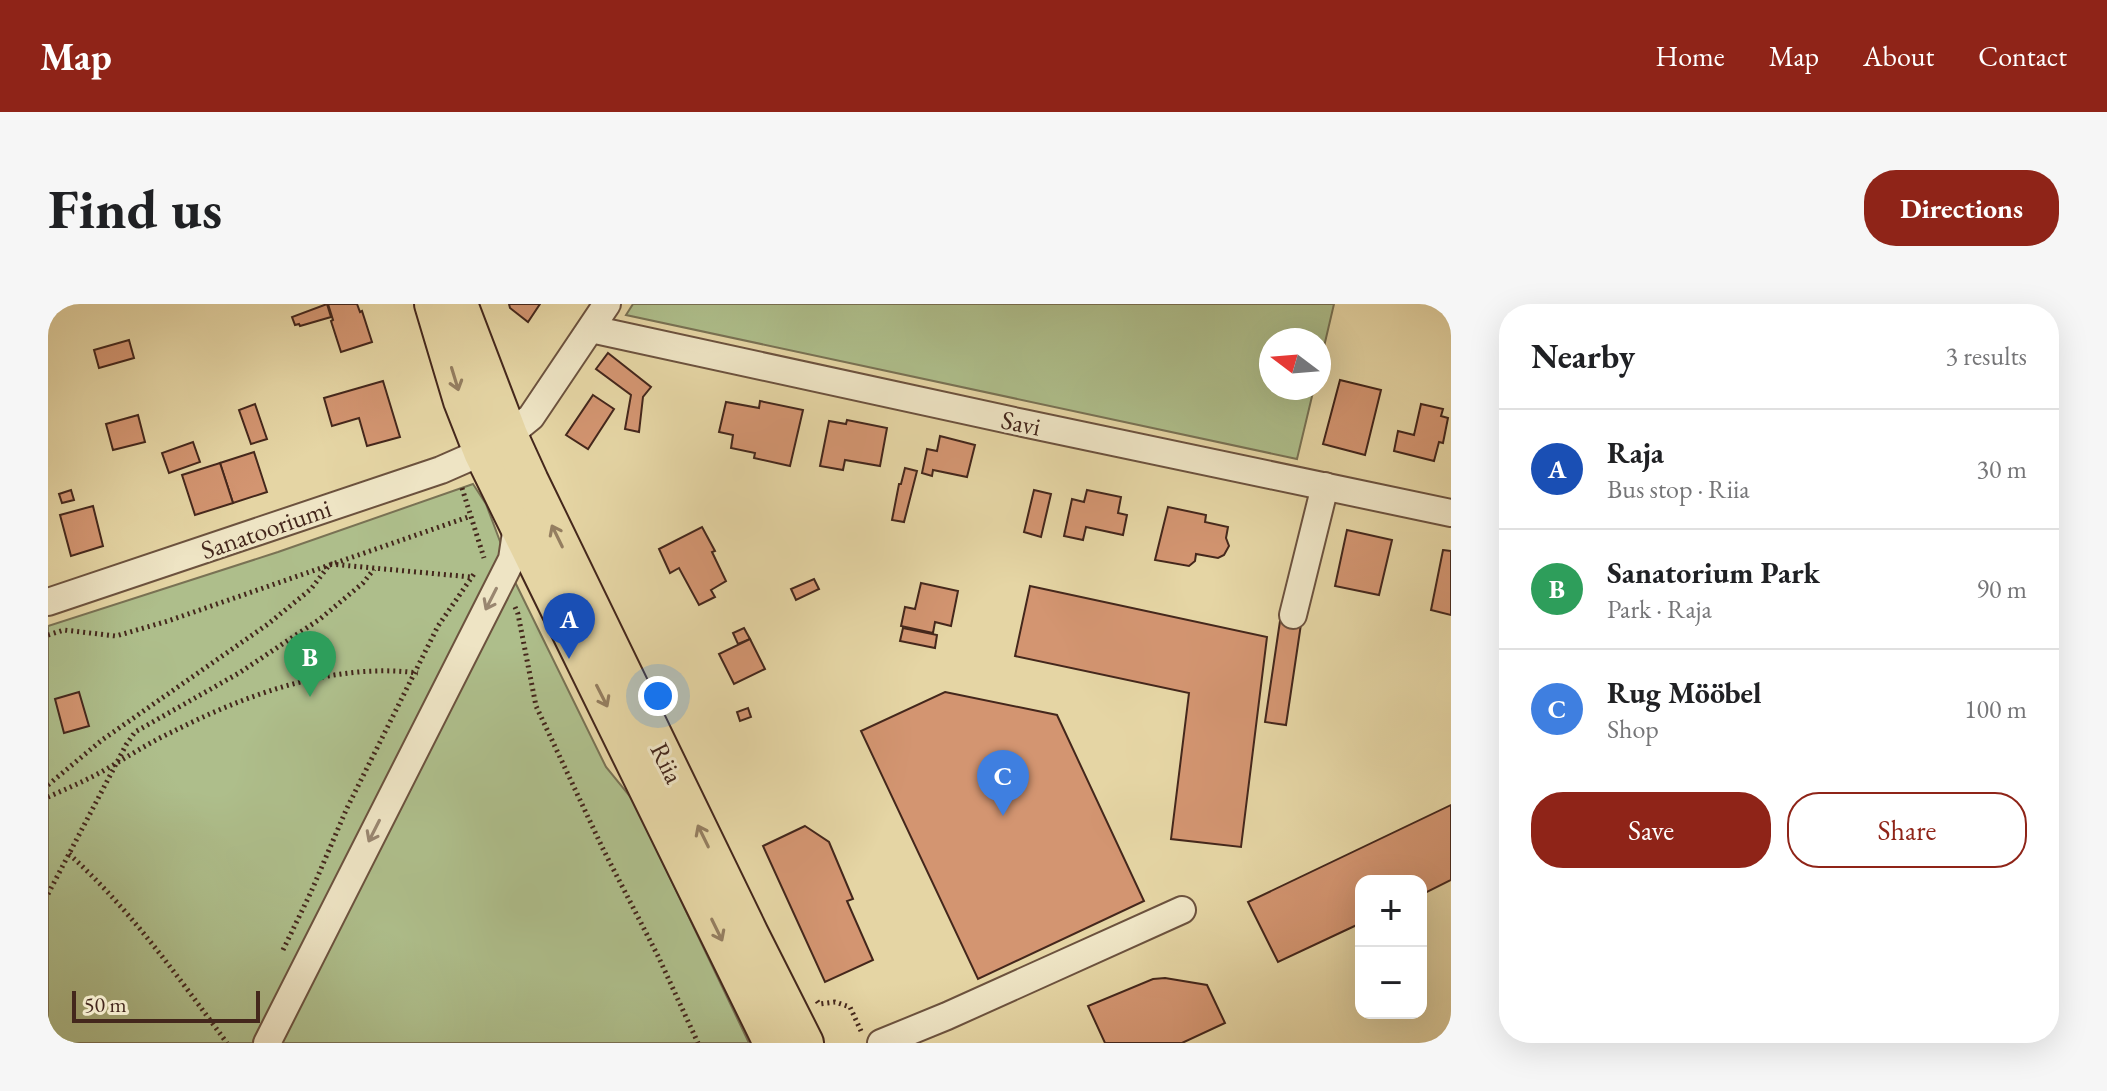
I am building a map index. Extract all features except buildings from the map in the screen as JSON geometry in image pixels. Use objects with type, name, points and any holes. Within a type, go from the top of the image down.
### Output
[{"type":"highway","name":"Riia","points":[[433,304],[462,401],[496,444],[805,1043]]},
{"type":"highway","name":"Riia","points":[[459,304],[517,526],[772,1043]]},
{"type":"street","points":[[496,444],[531,417],[607,304]]},
{"type":"street","name":"Savi","points":[[591,329],[1451,513]]},
{"type":"street","name":"Sanatooriumi","points":[[48,602],[441,470],[496,444]]},
{"type":"street","points":[[1293,615],[1325,486]]},
{"type":"street","points":[[267,1043],[450,679],[489,575],[512,559],[517,526]]},
{"type":"street","points":[[881,1043],[1182,910]]},
{"type":"path","points":[[48,635],[64,630],[116,636],[168,621],[471,516]]},
{"type":"path","points":[[330,564],[471,577],[489,575],[518,614],[536,706],[698,1043]]},
{"type":"path","points":[[48,785],[102,740],[268,624],[311,589],[330,564]]},
{"type":"path","points":[[48,894],[135,732],[239,673],[320,619],[363,583],[374,568]]},
{"type":"path","points":[[277,961],[347,808],[438,626],[471,577]]},
{"type":"path","points":[[48,797],[170,732],[289,686],[360,672],[389,670],[450,679]]},
{"type":"path","points":[[69,854],[125,912],[227,1043]]},
{"type":"green space","points":[[633,304],[1334,304],[1328,328],[1259,328],[1259,400],[1311,400],[1297,459],[626,315]]},
{"type":"green space","points":[[473,484],[486,504],[516,584],[606,767],[633,800],[749,1043],[48,1043],[48,626],[278,552]]},
{"type":"place","name":"Raja","points":[[569,659]]},
{"type":"place","name":"Sanatorium Park","points":[[310,697]]},
{"type":"place","name":"Rug Mööbel","points":[[1003,816]]}]
